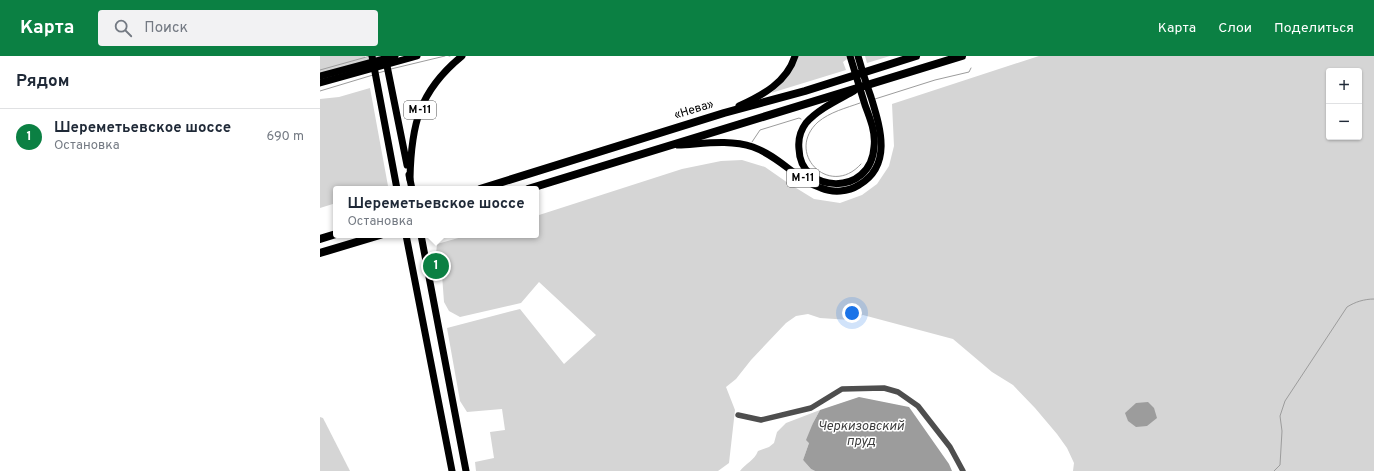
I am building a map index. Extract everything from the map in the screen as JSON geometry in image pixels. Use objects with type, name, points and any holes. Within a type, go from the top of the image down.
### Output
[{"type":"highway","name":"«Нева»","points":[[490,186],[724,113],[806,91],[916,56]]},
{"type":"highway","name":"М-11","points":[[538,186],[962,56]]},
{"type":"highway","points":[[320,239],[333,235]]},
{"type":"highway","points":[[320,253],[370,238]]},
{"type":"main road","points":[[372,56],[396,186]]},
{"type":"main road","points":[[385,56],[411,186]]},
{"type":"main road","points":[[320,76],[395,56]]},
{"type":"main road","points":[[320,83],[417,56]]},
{"type":"main road","name":"М-11","points":[[410,179],[410,156],[414,129],[422,105],[433,85],[441,75],[462,56]]},
{"type":"main road","points":[[724,113],[751,101],[774,87],[784,77],[793,64],[795,56]]},
{"type":"main road","name":"М-11","points":[[667,146],[723,142],[742,144],[769,154],[808,182],[822,189],[836,191],[849,190],[863,183],[870,176],[879,162],[882,145],[881,135],[853,57]]},
{"type":"main road","name":"М-11","points":[[858,89],[815,114],[805,125],[799,139],[799,152],[803,165],[812,175],[823,182],[836,184],[851,181],[864,173],[872,160],[875,146],[871,110]]},
{"type":"main road","points":[[407,238],[452,471]]},
{"type":"main road","points":[[422,238],[466,471]]},
{"type":"street","points":[[738,415],[761,420],[811,408],[842,389],[884,388],[898,392],[918,406],[950,447],[963,471]]},
{"type":"shaded area","points":[[320,56],[365,56],[365,58],[384,56],[320,74]]},
{"type":"shaded area","points":[[798,56],[846,56],[847,59],[843,62],[846,70],[771,93],[787,76]]},
{"type":"shaded area","points":[[865,56],[890,56],[867,63]]},
{"type":"shaded area","points":[[1039,56],[1374,56],[1374,471],[1073,471],[1074,463],[1067,448],[1035,408],[1013,385],[992,372],[953,339],[863,315],[850,320],[820,318],[808,314],[796,316],[786,323],[751,360],[736,379],[726,387],[735,410],[729,463],[718,471],[476,471],[475,462],[494,458],[490,432],[505,430],[502,409],[467,412],[460,401],[447,328],[520,309],[564,364],[596,335],[539,282],[521,303],[460,317],[449,311],[444,302],[442,275],[436,254],[437,244],[458,238],[539,238],[539,215],[682,169],[721,161],[742,160],[765,167],[814,199],[840,203],[862,195],[877,184],[889,166],[894,146],[892,104]]},
{"type":"shaded area","points":[[370,88],[388,186],[333,186],[333,204],[320,208],[320,99],[339,97]]},
{"type":"shaded area","points":[[820,410],[813,423],[809,443],[803,460],[811,469],[815,471],[740,471],[758,451],[769,447],[774,443],[777,432],[786,423]]},
{"type":"shaded area","points":[[320,417],[323,418],[350,471],[320,471]]},
{"type":"water","name":"Черкизовский пруд","points":[[859,397],[909,407],[949,464],[952,471],[815,471],[811,469],[803,460],[809,443],[806,440],[820,410]]},
{"type":"water","points":[[1148,402],[1154,408],[1157,418],[1147,426],[1136,427],[1128,421],[1125,413],[1136,403]]},
{"type":"waterway","points":[[320,70],[370,56]]},
{"type":"waterway","points":[[391,69],[445,56]]},
{"type":"waterway","points":[[875,99],[935,80],[969,72],[971,68]]},
{"type":"waterway","points":[[378,73],[385,71]]},
{"type":"waterway","points":[[320,91],[373,75]]},
{"type":"waterway","points":[[860,103],[833,113],[818,122],[809,134],[806,147],[808,158],[815,168],[825,174],[836,177],[849,174],[861,164]]},
{"type":"waterway","points":[[752,142],[760,130],[799,118],[801,119]]},
{"type":"waterway","points":[[1274,471],[1280,465],[1282,431],[1280,416],[1285,401],[1347,307],[1360,301],[1374,299]]},
{"type":"place","name":"Шереметьевское шоссе","points":[[436,266]]}]
